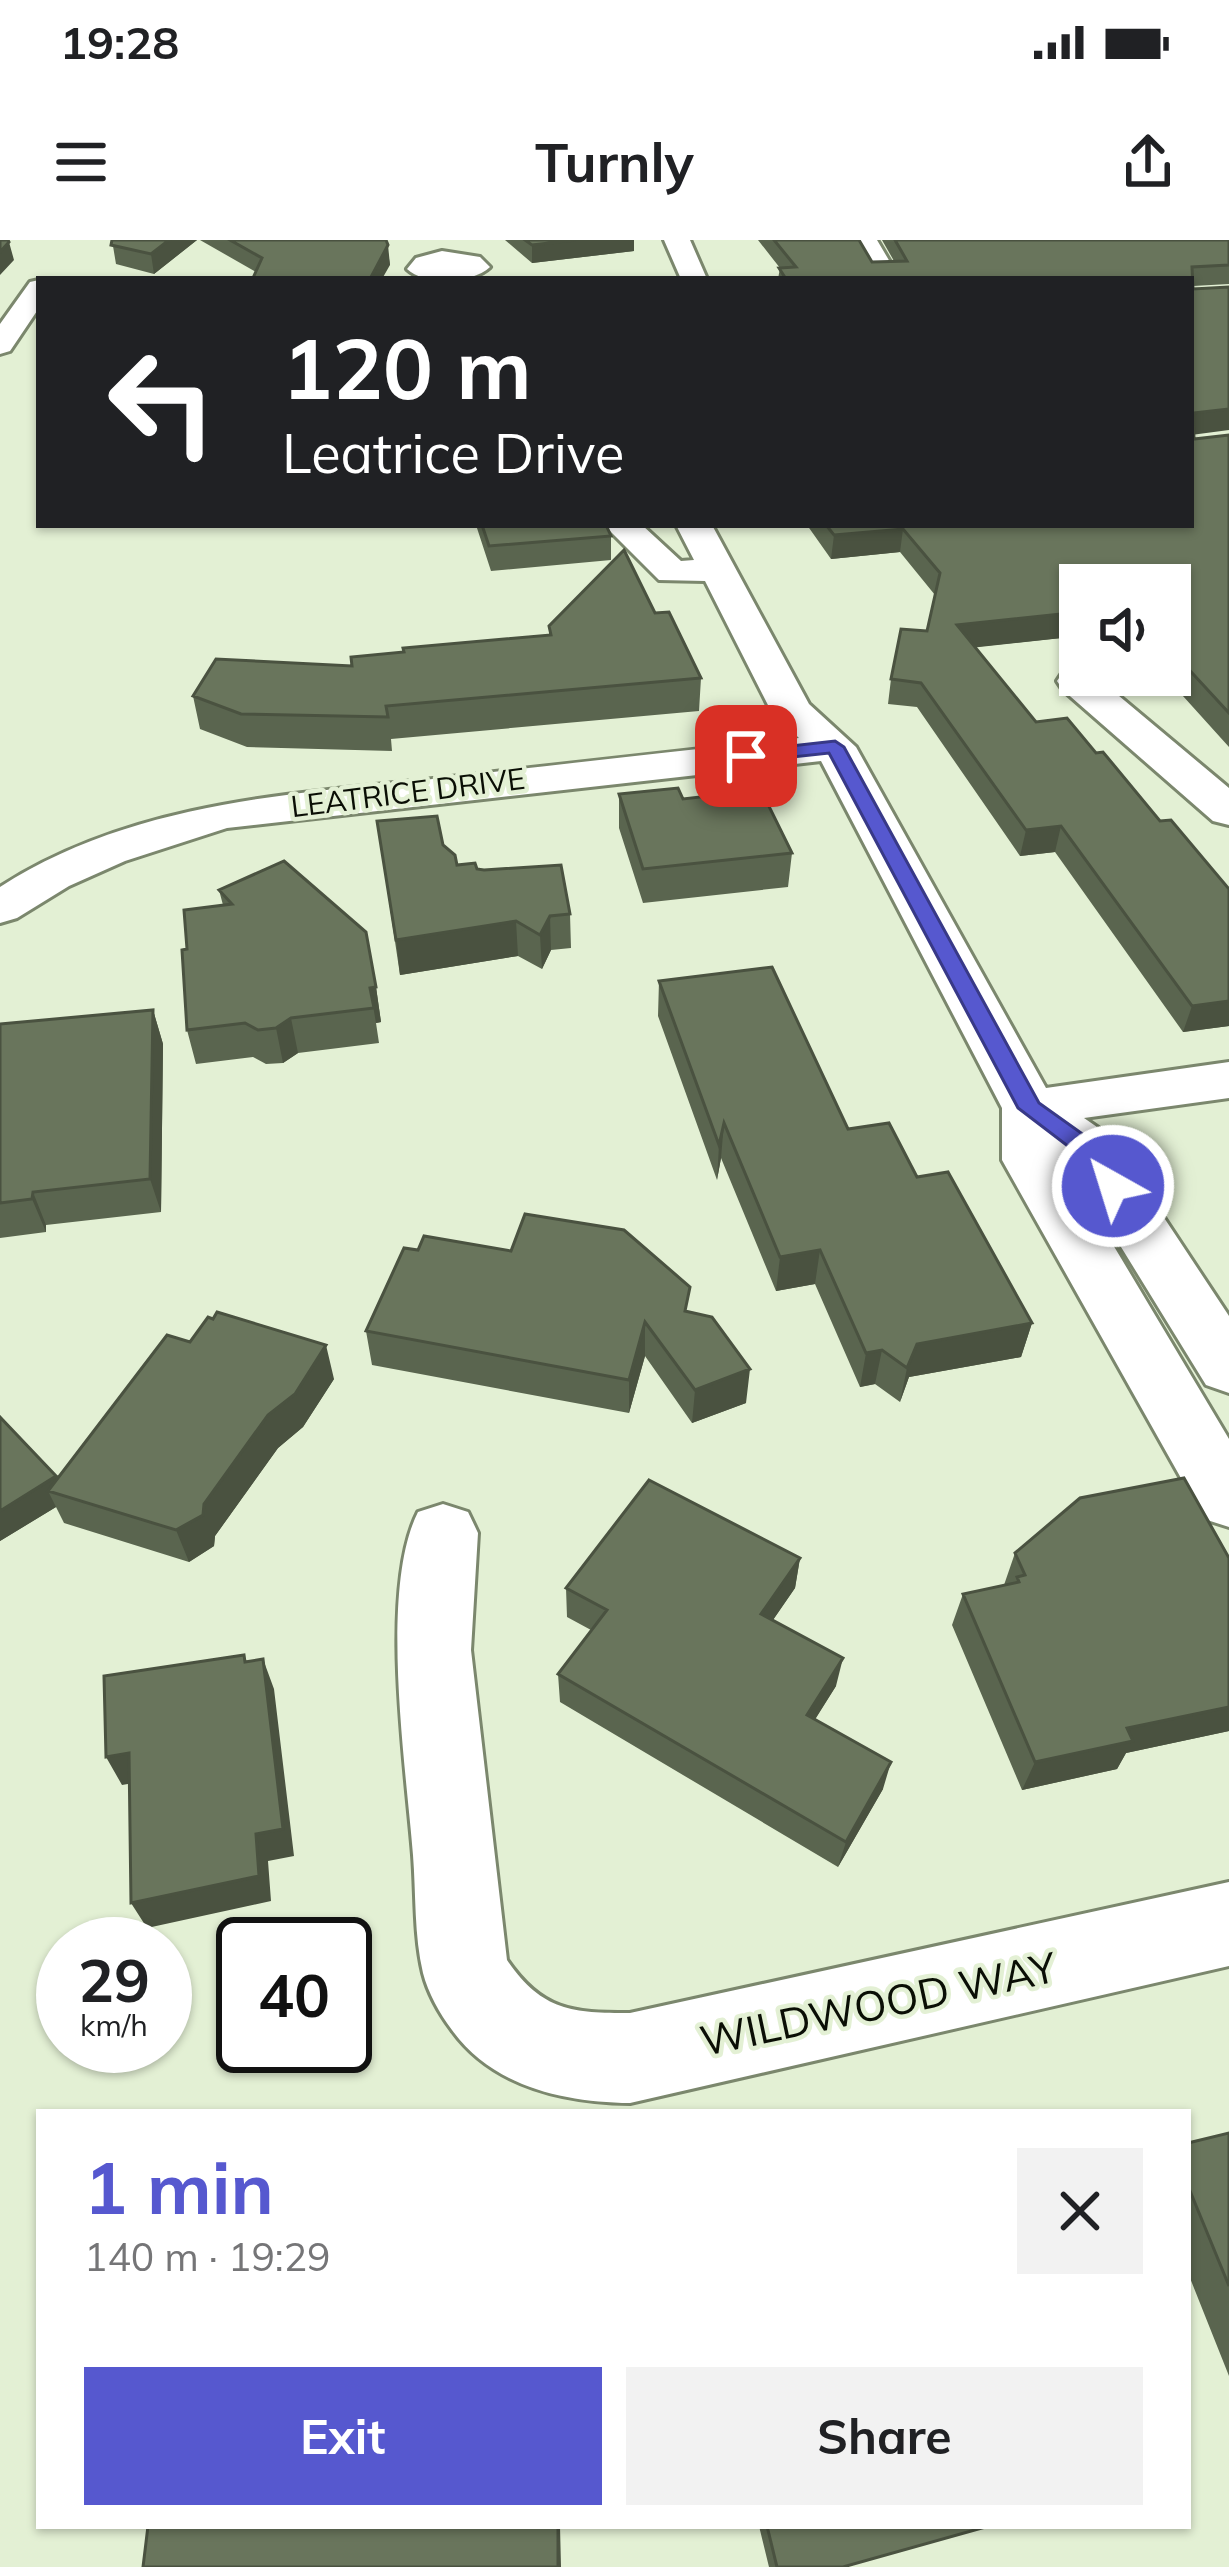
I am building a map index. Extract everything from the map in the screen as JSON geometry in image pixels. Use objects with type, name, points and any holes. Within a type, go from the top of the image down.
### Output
[{"type":"street","points":[[677,240],[693,276]]},
{"type":"street","points":[[865,240],[885,276]]},
{"type":"street","points":[[0,345],[36,292]]},
{"type":"street","points":[[625,528],[672,572],[716,570]]},
{"type":"street","points":[[695,528],[792,711],[835,747],[1030,1108],[1090,1150],[1229,1368]]},
{"type":"street","points":[[733,528],[834,707],[835,747]]},
{"type":"street","points":[[1095,696],[1229,811]]},
{"type":"street","name":"LEATRICE DRIVE","points":[[0,908],[82,861],[155,832],[226,815],[835,747]]},
{"type":"street","points":[[1030,1108],[1229,1080]]},
{"type":"street","points":[[1030,1108],[1031,1160],[1229,1499]]},
{"type":"street","name":"WILDWOOD WAY","points":[[443,1533],[434,1650],[466,1973],[488,2011],[527,2042],[575,2059],[630,2058],[1229,1924]]},
{"type":"building","points":[[112,240],[169,240],[151,254],[111,245]]},
{"type":"building","points":[[230,240],[386,240],[388,245],[372,276],[254,276],[262,258]]},
{"type":"building","points":[[525,240],[575,240],[532,245]]},
{"type":"building","points":[[774,240],[859,240],[872,262],[907,261],[895,240],[1229,240],[1229,265],[1192,267],[1192,276],[784,276],[779,268],[796,267]]},
{"type":"building","points":[[1229,287],[1229,409],[1194,413],[1194,289]]},
{"type":"building","points":[[1229,435],[1229,713],[1191,672],[1191,564],[1059,564],[1059,614],[957,625],[1036,722],[1067,718],[1096,753],[1103,752],[1160,821],[1171,820],[1229,889],[1229,1001],[1192,1006],[1061,826],[1026,830],[921,683],[891,679],[901,629],[927,631],[940,573],[903,529],[834,535],[828,528],[1194,528],[1194,439]]},
{"type":"building","points":[[483,528],[607,528],[611,536],[489,546]]},
{"type":"building","points":[[624,550],[655,613],[669,612],[701,678],[386,706],[388,717],[241,714],[193,696],[216,659],[352,666],[351,657],[404,652],[403,648],[551,635],[549,626]]},
{"type":"building","points":[[678,788],[683,799],[761,790],[792,853],[643,869],[619,794]]},
{"type":"building","points":[[437,816],[443,845],[455,855],[457,865],[475,863],[484,870],[561,865],[570,914],[550,916],[540,935],[516,921],[396,940],[377,821]]},
{"type":"building","points":[[284,861],[366,932],[376,987],[370,988],[374,1008],[291,1018],[276,1028],[258,1030],[245,1023],[187,1030],[184,910],[232,904],[219,890]]},
{"type":"building","points":[[772,967],[848,1129],[889,1123],[917,1177],[948,1172],[1032,1323],[917,1344],[907,1368],[882,1350],[866,1353],[820,1250],[780,1257],[724,1123],[719,1145],[659,981]]},
{"type":"building","points":[[153,1010],[150,1179],[33,1192],[32,1199],[0,1203],[0,1024]]},
{"type":"building","points":[[525,1214],[624,1230],[690,1287],[685,1311],[712,1317],[750,1369],[695,1390],[645,1322],[629,1380],[366,1331],[404,1248],[418,1250],[424,1236],[511,1251]]},
{"type":"building","points":[[217,1312],[326,1345],[295,1394],[268,1415],[204,1504],[203,1515],[176,1530],[48,1491],[167,1335],[190,1342]]},
{"type":"building","points":[[0,1417],[56,1476],[0,1511]]},
{"type":"building","points":[[1184,1478],[1229,1558],[1229,1707],[1127,1728],[1133,1741],[1035,1762],[963,1594],[1019,1582],[1017,1577],[1025,1575],[1015,1553],[1080,1498]]},
{"type":"building","points":[[649,1480],[800,1558],[761,1614],[843,1658],[807,1715],[891,1762],[846,1842],[558,1674],[607,1610],[566,1588]]},
{"type":"building","points":[[244,1655],[245,1662],[263,1659],[283,1829],[256,1834],[259,1876],[131,1903],[129,1753],[106,1757],[104,1676]]},
{"type":"building","points":[[1229,2133],[1229,2286],[1191,2193],[1191,2142]]},
{"type":"building","points":[[148,2529],[558,2529],[558,2567],[143,2567]]},
{"type":"building","points":[[768,2529],[978,2529],[843,2567],[777,2567]]},
{"type":"route","points":[[746,756],[835,747],[1030,1108],[1090,1150],[1113,1186]]}]
